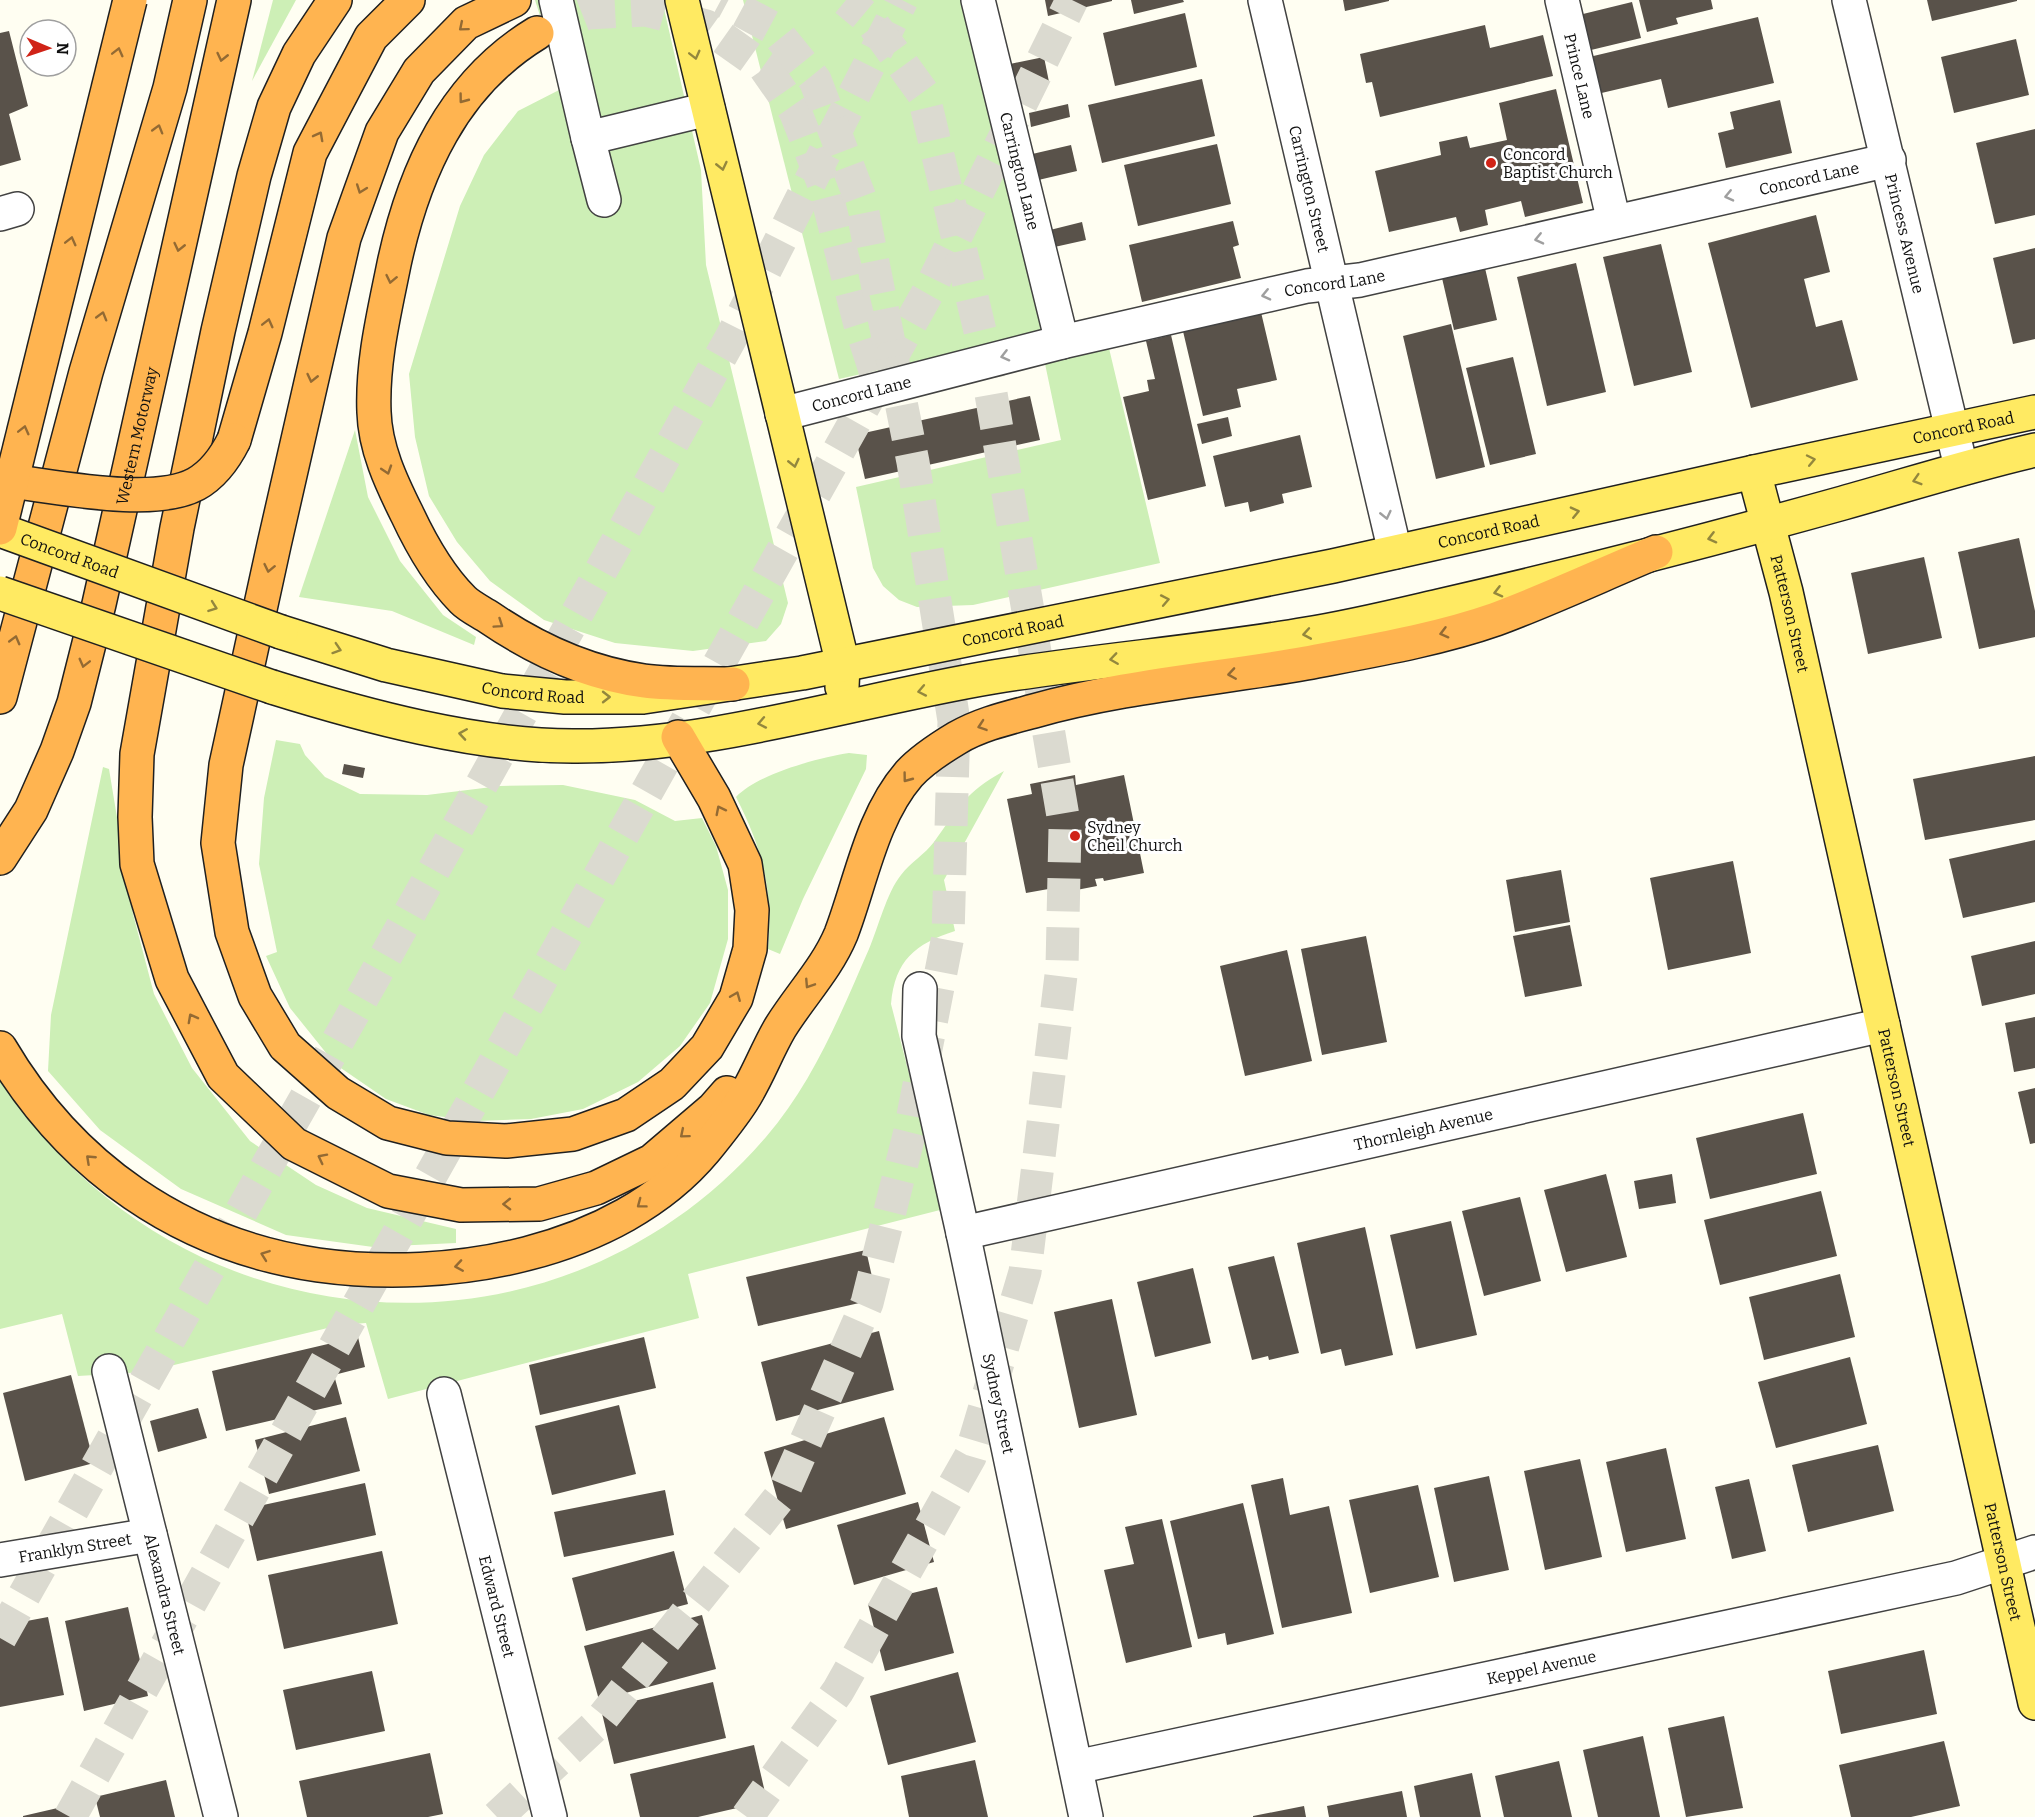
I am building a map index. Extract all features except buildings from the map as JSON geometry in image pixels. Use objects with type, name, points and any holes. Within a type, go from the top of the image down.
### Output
[{"type":"highway","points":[[0,529],[130,0]]},
{"type":"highway","points":[[0,697],[86,372],[170,88],[190,0]]},
{"type":"highway","name":"Western Motorway","points":[[0,858],[31,810],[74,704],[234,0]]},
{"type":"highway","points":[[335,0],[299,54],[274,107],[254,176],[218,331],[177,528],[137,754],[135,818],[137,864],[172,979],[223,1076],[294,1144],[388,1191],[461,1205],[539,1204],[596,1188],[652,1161],[713,1109],[780,1029]]},
{"type":"highway","points":[[0,480],[149,495],[179,490],[195,484],[211,473],[225,457],[234,440],[265,333],[310,153],[371,37],[408,0]]},
{"type":"highway","points":[[514,0],[466,23],[419,71],[382,132],[344,238],[271,556],[226,765],[218,843],[232,932],[255,996],[285,1046],[338,1093],[388,1123],[447,1138],[506,1141],[573,1134],[626,1115],[672,1084],[707,1047],[736,998],[750,949],[752,910],[745,864],[714,798],[678,737]]},
{"type":"highway","points":[[537,33],[495,63],[461,100],[435,143],[413,192],[402,227],[375,355],[374,414],[386,472],[422,545],[464,600],[526,642],[587,669],[645,681],[733,684]]},
{"type":"highway","points":[[0,1048],[33,1099],[61,1131],[135,1197],[182,1221],[276,1259],[388,1271],[449,1268],[511,1258],[577,1237],[630,1212],[677,1177],[702,1154],[742,1101],[780,1029],[838,940],[883,814],[909,773],[959,737],[975,728],[1059,704],[1308,662],[1422,639],[1493,620],[1656,552]]},
{"type":"main road","points":[[682,0],[843,665],[843,686],[838,697],[819,712]]},
{"type":"main road","name":"Concord Road","points":[[0,529],[281,632],[386,665],[502,691],[565,697],[643,697],[733,684],[902,653],[1395,552],[2035,412]]},
{"type":"main road","points":[[0,593],[341,709],[406,724],[521,743],[572,746],[626,744],[819,712],[990,678],[1308,634],[1442,605],[1767,524],[1960,467],[2035,450]]},
{"type":"main road","name":"Patterson Street","points":[[1754,472],[1786,592],[2035,1703]]},
{"type":"main road","points":[[829,612],[843,627],[873,649],[902,653]]},
{"type":"street","points":[[556,0],[604,200]]},
{"type":"street","name":"Carrington Lane","points":[[978,0],[1062,342]]},
{"type":"street","name":"Carrington Street","points":[[1265,0],[1395,552]]},
{"type":"street","name":"Prince Lane","points":[[1562,0],[1614,222]]},
{"type":"street","name":"Princess Avenue","points":[[1850,0],[1954,430],[1960,467]]},
{"type":"street","points":[[588,138],[708,109]]},
{"type":"street","name":"Concord Lane","points":[[782,414],[1062,342],[1332,282],[1369,278],[1889,160]]},
{"type":"street","name":"Sydney Street","points":[[920,988],[919,1036],[963,1233],[1086,1817]]},
{"type":"street","name":"Thornleigh Avenue","points":[[963,1233],[1883,1025]]},
{"type":"street","name":"Alexandra Street","points":[[109,1371],[221,1817]]},
{"type":"street","name":"Edward Street","points":[[444,1395],[550,1817]]},
{"type":"street","name":"Franklyn Street","points":[[0,1560],[150,1535]]},
{"type":"street","name":"Keppel Avenue","points":[[1076,1767],[1956,1578],[2004,1560],[2035,1552]]},
{"type":"green space","points":[[273,0],[296,0],[252,81]]},
{"type":"green space","points":[[535,0],[662,0],[701,170],[706,265],[788,603],[781,624],[766,641],[693,651],[615,643],[544,620],[490,581],[457,542],[429,496],[415,437],[409,374],[460,206],[484,155],[518,111],[563,88]]},
{"type":"green space","points":[[743,0],[965,0],[1044,333],[839,379]]},
{"type":"green space","points":[[1108,344],[1160,563],[973,605],[917,607],[899,600],[883,586],[873,568],[856,487],[1061,440],[1044,359]]},
{"type":"green space","points":[[355,430],[368,497],[400,561],[443,615],[476,637],[474,645],[392,611],[299,597]]},
{"type":"green space","points":[[276,740],[300,744],[305,755],[325,777],[360,794],[427,795],[500,786],[563,785],[635,800],[675,821],[702,818],[716,846],[728,890],[728,939],[710,1003],[680,1046],[638,1082],[583,1109],[531,1119],[476,1121],[429,1115],[386,1099],[335,1064],[290,1008],[266,956],[277,952],[259,864],[264,798]]},
{"type":"green space","points":[[849,753],[867,755],[866,769],[803,899],[780,954],[768,949],[769,907],[764,870],[753,835],[736,797],[758,781],[773,774],[805,763]]},
{"type":"green space","points":[[103,767],[109,769],[133,914],[154,994],[192,1068],[250,1141],[316,1185],[367,1208],[456,1229],[456,1243],[373,1247],[286,1235],[181,1189],[100,1130],[48,1071],[51,1015]]},
{"type":"green space","points":[[1004,771],[944,880],[955,931],[929,942],[909,956],[902,965],[893,989],[891,1004],[944,1209],[688,1274],[699,1318],[388,1399],[366,1323],[340,1325],[145,1372],[78,1376],[62,1314],[0,1329],[0,1078],[74,1169],[163,1236],[262,1281],[368,1301],[476,1298],[581,1269],[680,1216],[766,1137],[783,1116],[825,1047],[896,882],[930,846],[971,794]]},
{"type":"tunnel","points":[[497,1817],[599,1722],[783,1493],[867,1303],[910,1131],[948,936],[954,721],[913,462],[860,198],[815,80],[773,28],[721,0]]},
{"type":"tunnel","points":[[747,1817],[838,1691],[970,1457],[1025,1272],[1062,967],[1065,828],[981,335],[923,93],[870,20],[846,0]]},
{"type":"tunnel","points":[[0,1638],[374,977],[732,336],[902,0]]},
{"type":"tunnel","points":[[70,1817],[932,285],[1072,0]]},
{"type":"tunnel","points":[[537,33],[588,13],[646,10],[706,26],[765,68],[795,111],[824,185],[859,321],[879,383]]},
{"type":"place","name":"Concord Baptist Church","points":[[1491,163]]},
{"type":"place","name":"Sydney Cheil Church","points":[[1075,836]]}]
